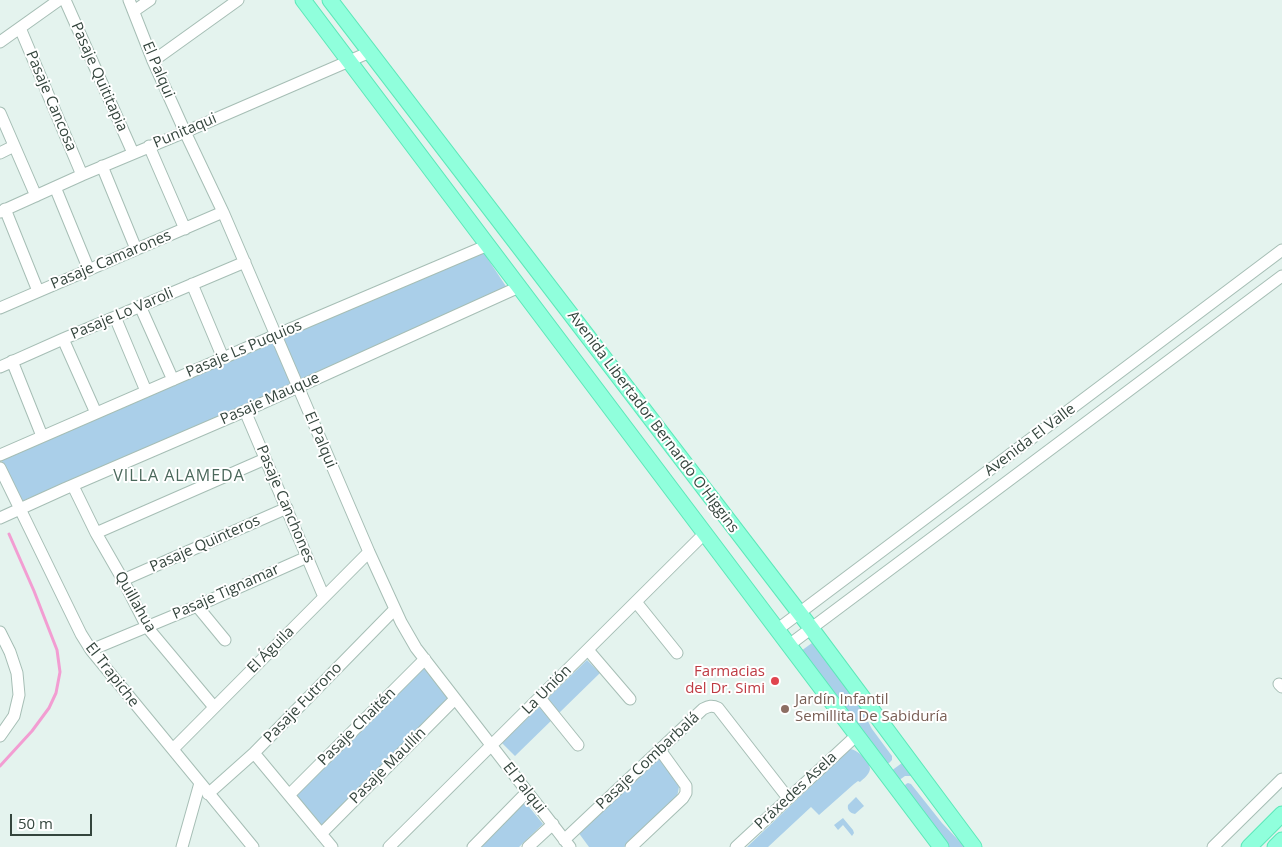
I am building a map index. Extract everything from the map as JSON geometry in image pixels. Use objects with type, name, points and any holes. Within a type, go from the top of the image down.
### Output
[{"type":"main road","name":"Avenida Libertador Bernardo O'Higgins","points":[[303,0],[941,847]]},
{"type":"main road","name":"Avenida Libertador Bernardo O'Higgins","points":[[330,0],[800,613],[974,847]]},
{"type":"main road","points":[[345,55],[358,37]]},
{"type":"main road","points":[[1249,847],[1282,814]]},
{"type":"main road","points":[[1275,847],[1282,840]]},
{"type":"street","points":[[0,42],[59,0]]},
{"type":"street","name":"Pasaje Quititapia","points":[[65,0],[133,153]]},
{"type":"street","name":"El Palqui","points":[[129,0],[184,132],[223,212],[395,609],[412,641],[425,659],[567,843]]},
{"type":"street","points":[[134,11],[150,0]]},
{"type":"street","points":[[153,61],[238,0]]},
{"type":"street","name":"Pasaje Cancosa","points":[[20,28],[82,175]]},
{"type":"street","name":"Punitaqui","points":[[3,210],[184,132],[345,55],[370,52]]},
{"type":"street","points":[[0,113],[36,196]]},
{"type":"street","points":[[0,153],[14,146]]},
{"type":"street","points":[[149,146],[185,229]]},
{"type":"street","points":[[102,166],[136,249]]},
{"type":"street","points":[[55,188],[89,270]]},
{"type":"street","points":[[3,210],[38,291]]},
{"type":"street","name":"Pasaje Camarones","points":[[0,308],[223,212]]},
{"type":"street","name":"Pasaje Ls Puquios","points":[[0,455],[488,245]]},
{"type":"street","name":"Avenida El Valle","points":[[778,630],[1282,250]]},
{"type":"street","name":"Pasaje Lo Varoli","points":[[0,366],[245,262]]},
{"type":"street","name":"Avenida El Valle","points":[[789,645],[1282,276]]},
{"type":"street","points":[[192,284],[223,358]]},
{"type":"street","name":"Pasaje Mauque","points":[[0,518],[298,388],[520,287]]},
{"type":"street","points":[[140,306],[172,380]]},
{"type":"street","points":[[114,316],[146,391]]},
{"type":"street","points":[[62,339],[96,413]]},
{"type":"street","points":[[12,361],[42,436]]},
{"type":"street","name":"Pasaje Canchones","points":[[246,411],[324,597]]},
{"type":"street","points":[[96,533],[265,459]]},
{"type":"street","name":"El Trapiche","points":[[0,468],[81,634],[91,650],[253,847]]},
{"type":"street","name":"Quillahua","points":[[73,486],[147,627],[214,706]]},
{"type":"street","name":"Pasaje Quinteros","points":[[122,580],[287,508]]},
{"type":"street","name":"La Unión","points":[[389,847],[705,533]]},
{"type":"street","name":"El Águila","points":[[172,749],[369,552]]},
{"type":"street","name":"Pasaje Tignamar","points":[[91,650],[197,606],[307,557]]},
{"type":"street","points":[[636,602],[677,653]]},
{"type":"street","points":[[197,606],[225,640]]},
{"type":"street","name":"Pasaje Futrono","points":[[208,794],[254,754],[395,609]]},
{"type":"street","points":[[0,632],[10,652],[17,673],[19,695],[14,716],[0,736]]},
{"type":"street","points":[[588,650],[630,699]]},
{"type":"street","name":"Pasaje Chaitén","points":[[289,795],[425,659]]},
{"type":"street","name":"Pasaje Maullín","points":[[321,834],[455,698]]},
{"type":"street","points":[[540,698],[578,745]]},
{"type":"street","name":"Pasaje Combarbalá","points":[[567,843],[660,750],[704,709],[710,706],[718,708],[788,798]]},
{"type":"street","name":"Práxedes Asela","points":[[736,847],[857,735]]},
{"type":"street","points":[[631,847],[686,793],[686,786],[660,750]]},
{"type":"street","points":[[254,754],[332,847]]},
{"type":"street","points":[[1213,847],[1282,779]]},
{"type":"street","points":[[182,847],[200,783]]},
{"type":"street","points":[[473,847],[527,792]]},
{"type":"street","points":[[528,847],[553,824]]},
{"type":"shaded area","points":[[482,250],[511,294],[20,502],[0,457]]},
{"type":"shaded area","points":[[812,643],[861,708],[872,729],[892,756],[892,760],[889,763],[887,763],[801,651]]},
{"type":"shaded area","points":[[587,660],[600,673],[515,756],[502,743]]},
{"type":"shaded area","points":[[423,667],[448,698],[323,827],[295,797]]},
{"type":"shaded area","points":[[850,749],[866,759],[870,769],[860,782],[858,781],[854,784],[819,815],[811,807],[768,847],[747,847]]},
{"type":"shaded area","points":[[659,757],[679,787],[677,797],[624,847],[589,847],[578,832]]},
{"type":"shaded area","points":[[902,763],[911,776],[905,776],[898,781],[891,771]]},
{"type":"shaded area","points":[[908,783],[911,784],[942,823],[965,847],[948,847],[903,788]]},
{"type":"shaded area","points":[[856,797],[864,806],[855,814],[849,811],[848,805]]},
{"type":"shaded area","points":[[525,802],[543,824],[519,847],[479,847]]},
{"type":"shaded area","points":[[843,818],[853,830],[852,836],[843,825],[838,830],[834,825]]},
{"type":"waterway","points":[[0,766],[32,731],[49,708],[56,693],[60,672],[57,650],[9,534]]},
{"type":"place","name":"Farmacias del Dr. Simi","points":[[775,681]]},
{"type":"place","name":"Jardín Infantil Semillita De Sabiduría","points":[[785,709]]},
{"type":"district","name":"VILLA ALAMEDA","points":[[179,476]]}]
